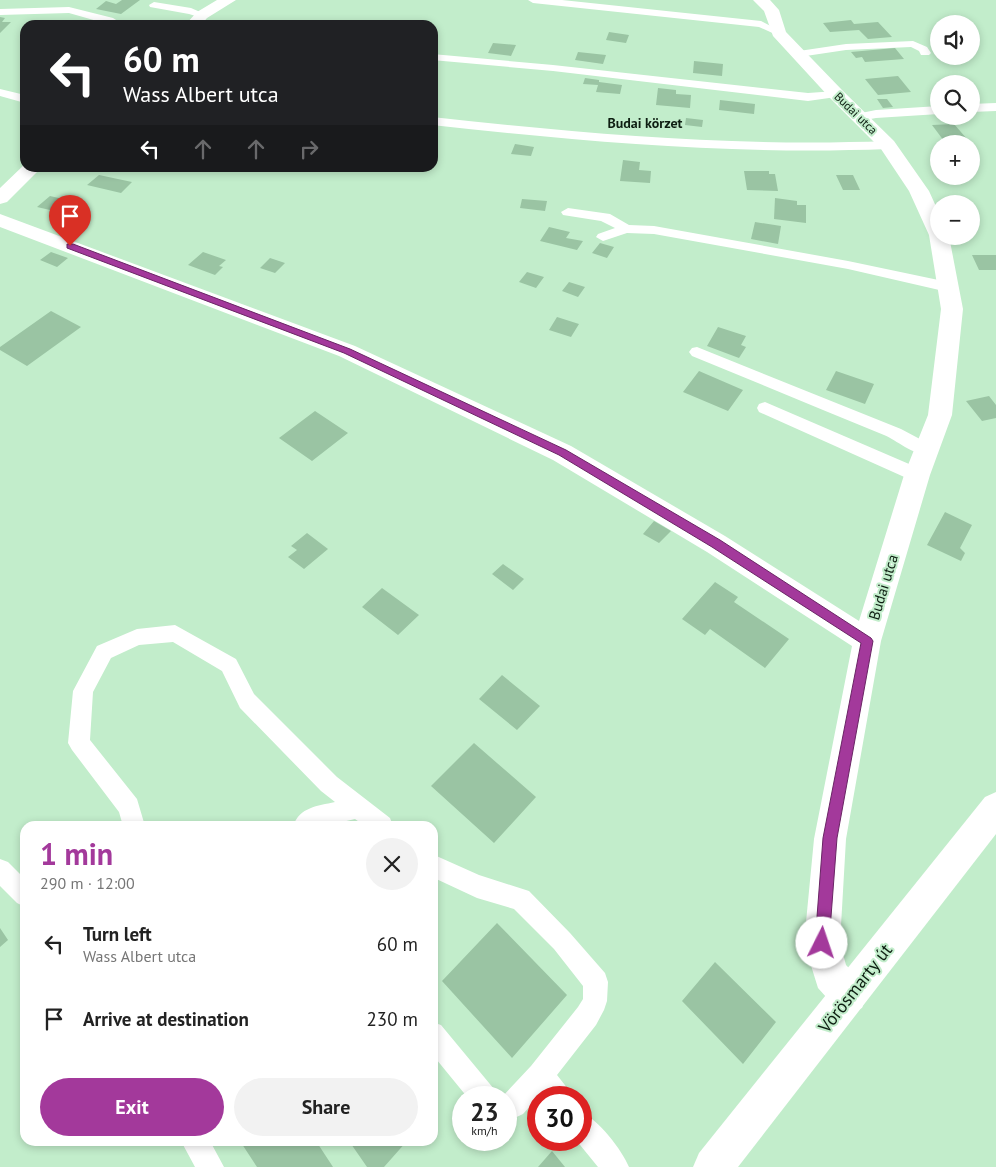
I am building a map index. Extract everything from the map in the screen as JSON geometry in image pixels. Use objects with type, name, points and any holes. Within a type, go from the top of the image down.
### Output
[{"type":"street","points":[[197,20],[228,0]]},
{"type":"street","name":"Budai utca","points":[[761,0],[771,10],[789,43],[836,94],[888,144],[919,191],[930,216]]},
{"type":"street","points":[[0,198],[28,172]]},
{"type":"street","points":[[0,220],[347,351],[562,453],[716,544],[867,641]]},
{"type":"street","name":"Budai utca","points":[[849,995],[831,975],[822,943],[830,838],[867,641],[917,475],[940,415],[952,309],[941,245]]},
{"type":"street","name":"Vörösmarty út","points":[[713,1167],[996,808]]},
{"type":"lane","points":[[533,0],[761,24],[789,43],[846,47],[913,44],[923,49],[925,53]]},
{"type":"lane","points":[[154,5],[191,11],[197,20]]},
{"type":"lane","points":[[0,12],[41,9],[69,10],[108,20]]},
{"type":"lane","points":[[789,43],[858,37]]},
{"type":"lane","points":[[438,58],[553,68],[808,97],[836,94]]},
{"type":"lane","points":[[0,92],[20,98]]},
{"type":"lane","points":[[980,107],[996,106]]},
{"type":"lane","points":[[860,118],[876,114],[930,111]]},
{"type":"lane","points":[[438,122],[522,131],[730,146],[849,147],[888,144]]},
{"type":"lane","points":[[568,212],[605,218],[626,228],[654,230],[848,265],[948,287]]},
{"type":"lane","points":[[603,238],[626,228]]},
{"type":"lane","points":[[697,352],[895,433],[927,450]]},
{"type":"lane","points":[[765,408],[917,475]]},
{"type":"lane","points":[[133,821],[129,807],[79,743],[83,691],[104,652],[137,638],[175,633],[229,665],[247,701],[329,784],[376,821]]},
{"type":"lane","points":[[308,821],[359,807]]},
{"type":"lane","points":[[438,868],[477,886],[521,899],[562,941],[596,982],[595,1001],[587,1016],[517,1101]]},
{"type":"lane","points":[[0,870],[20,890]]},
{"type":"lane","points":[[438,1041],[475,1086]]},
{"type":"lane","points":[[540,1075],[549,1086]]},
{"type":"lane","points":[[592,1139],[615,1167]]},
{"type":"lane","points":[[197,1146],[210,1167]]},
{"type":"building","points":[[122,0],[140,0],[121,14],[96,9],[106,1],[116,4]]},
{"type":"building","points":[[0,17],[5,18],[2,22],[11,22],[0,33]]},
{"type":"building","points":[[851,20],[854,24],[878,22],[892,37],[868,39],[859,30],[830,32],[823,23]]},
{"type":"building","points":[[609,32],[629,35],[626,43],[606,40]]},
{"type":"building","points":[[493,43],[516,45],[511,56],[488,53]]},
{"type":"building","points":[[895,48],[904,59],[865,62],[862,57],[856,58],[851,52]]},
{"type":"building","points":[[578,52],[606,55],[603,64],[575,60]]},
{"type":"building","points":[[694,61],[723,64],[722,76],[693,73]]},
{"type":"building","points":[[898,76],[911,92],[878,95],[865,79]]},
{"type":"building","points":[[585,78],[622,85],[620,94],[596,92],[598,85],[583,84]]},
{"type":"building","points":[[658,88],[676,90],[676,94],[691,95],[690,108],[656,105]]},
{"type":"building","points":[[877,99],[887,99],[893,107],[883,108]]},
{"type":"building","points":[[720,100],[755,104],[754,114],[719,110]]},
{"type":"building","points":[[686,118],[703,120],[702,127],[685,125]]},
{"type":"building","points":[[932,125],[955,125],[964,135],[940,135]]},
{"type":"building","points":[[515,144],[534,147],[531,156],[511,154]]},
{"type":"building","points":[[623,160],[640,162],[639,170],[651,171],[650,183],[620,181]]},
{"type":"building","points":[[744,171],[769,171],[769,174],[775,174],[778,191],[747,190]]},
{"type":"building","points":[[99,175],[132,182],[121,193],[87,185]]},
{"type":"building","points":[[836,175],[853,175],[860,190],[843,190]]},
{"type":"building","points":[[50,196],[76,202],[63,213],[37,207]]},
{"type":"building","points":[[775,198],[797,201],[797,205],[806,205],[806,223],[774,219]]},
{"type":"building","points":[[522,199],[547,201],[545,211],[520,208]]},
{"type":"building","points":[[755,222],[781,226],[778,244],[751,239]]},
{"type":"building","points":[[549,227],[570,232],[566,238],[583,241],[577,250],[540,241]]},
{"type":"building","points":[[600,243],[614,247],[607,258],[592,253]]},
{"type":"building","points":[[51,252],[68,258],[57,267],[40,260]]},
{"type":"building","points":[[203,252],[226,260],[219,266],[223,267],[215,275],[188,265]]},
{"type":"building","points":[[972,255],[996,255],[996,270],[979,270]]},
{"type":"building","points":[[270,258],[285,263],[275,273],[260,268]]},
{"type":"building","points":[[527,272],[544,277],[536,288],[519,282]]},
{"type":"building","points":[[569,282],[585,287],[578,297],[562,291]]},
{"type":"building","points":[[51,311],[81,327],[27,366],[0,350],[0,347]]},
{"type":"building","points":[[557,317],[579,324],[571,337],[549,330]]},
{"type":"building","points":[[718,327],[746,336],[741,345],[746,347],[739,358],[707,346]]},
{"type":"building","points":[[699,371],[743,390],[728,411],[683,392]]},
{"type":"building","points":[[836,371],[874,384],[865,404],[826,390]]},
{"type":"building","points":[[989,396],[996,405],[996,418],[982,421],[966,401]]},
{"type":"building","points":[[315,411],[348,433],[312,461],[279,438]]},
{"type":"building","points":[[945,512],[972,525],[960,548],[965,553],[961,561],[927,545]]},
{"type":"building","points":[[654,521],[671,531],[659,543],[643,534]]},
{"type":"building","points":[[307,533],[328,549],[304,569],[288,557],[297,550],[291,546]]},
{"type":"building","points":[[503,564],[524,579],[513,590],[492,574]]},
{"type":"building","points":[[715,582],[738,597],[734,602],[789,639],[765,668],[710,629],[705,635],[682,619]]},
{"type":"building","points":[[382,588],[419,615],[398,635],[362,607]]},
{"type":"building","points":[[502,675],[540,706],[517,730],[479,699]]},
{"type":"building","points":[[474,743],[536,797],[494,843],[431,786]]},
{"type":"building","points":[[497,923],[567,995],[512,1058],[442,981]]},
{"type":"building","points":[[0,928],[8,940],[0,947]]},
{"type":"building","points":[[715,962],[776,1022],[743,1064],[682,1001]]},
{"type":"building","points":[[243,1146],[319,1146],[333,1167],[257,1167]]},
{"type":"building","points":[[352,1146],[403,1146],[384,1167],[367,1167]]},
{"type":"building","points":[[552,1151],[565,1167],[538,1167]]},
{"type":"district","name":"Budai körzet","points":[[645,123]]},
{"type":"route","points":[[70,246],[347,351],[562,453],[716,544],[867,641],[830,838],[822,943]]}]
